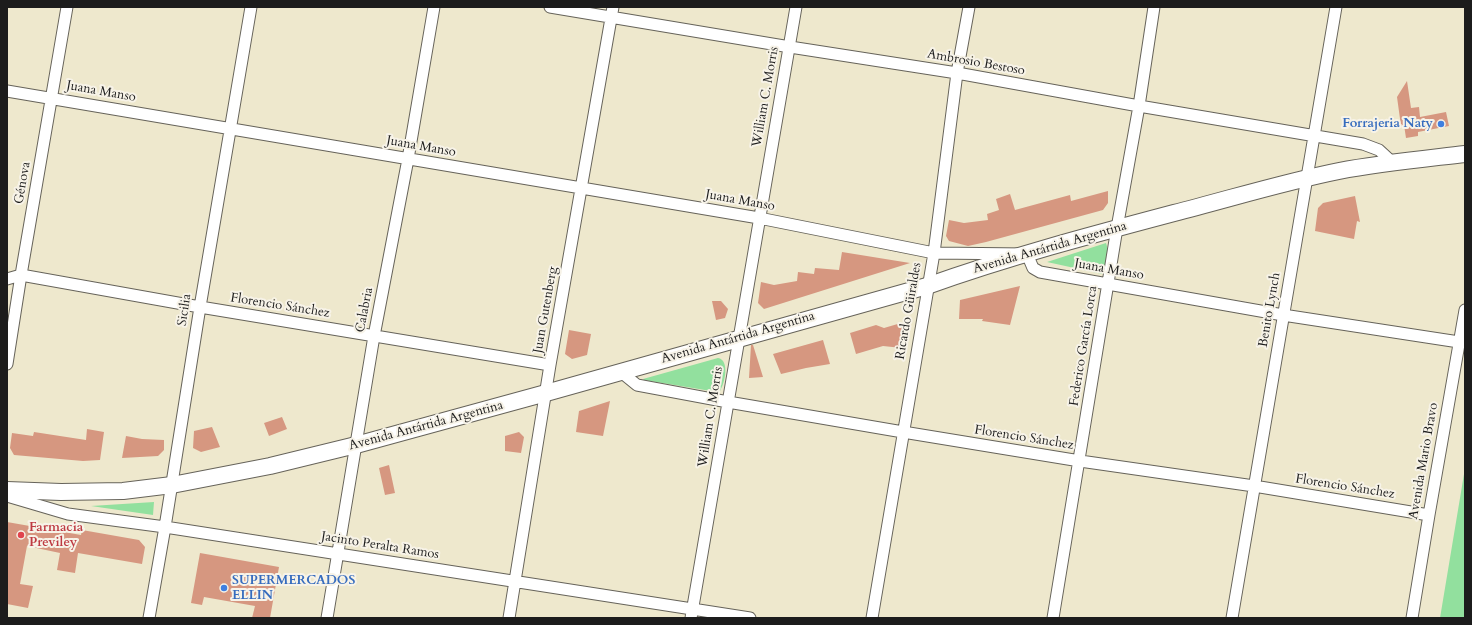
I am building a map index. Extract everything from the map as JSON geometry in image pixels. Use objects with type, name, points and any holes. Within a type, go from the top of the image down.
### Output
[{"type":"main road","name":"Avenida Antártida Argentina","points":[[7,490],[96,492],[123,491],[172,485],[257,469],[356,445],[621,372],[927,286],[974,269],[1117,228],[1338,171],[1392,162],[1465,154]]},
{"type":"street","name":"Génova","points":[[7,364],[67,7]]},
{"type":"street","name":"Sicilia","points":[[148,618],[165,527],[200,307],[251,7]]},
{"type":"street","name":"Calabria","points":[[327,618],[374,336],[408,159],[434,7]]},
{"type":"street","name":"Ambrosio Bestoso","points":[[550,7],[612,12],[790,47],[957,73],[1363,144],[1379,150],[1392,162]]},
{"type":"street","name":"William C. Morris","points":[[692,614],[758,218],[796,7]]},
{"type":"street","name":"Ricardo Güiraldes","points":[[872,618],[902,432],[934,253],[957,73],[969,7]]},
{"type":"street","name":"Federico García Lorca","points":[[1053,618],[1080,461],[1117,228],[1139,106],[1154,7]]},
{"type":"street","name":"Benito Lynch","points":[[1232,618],[1336,7]]},
{"type":"street","name":"Juan Gutenberg","points":[[509,618],[550,365],[612,12]]},
{"type":"street","name":"Juana Manso","points":[[7,90],[758,218],[934,253],[1027,254],[1033,268],[1040,272],[1283,315],[1459,342]]},
{"type":"street","name":"Florencio Sánchez","points":[[7,279],[21,275],[200,307],[550,365]]},
{"type":"street","name":"Avenida Mario Bravo","points":[[1412,618],[1465,310]]},
{"type":"street","name":"Florencio Sánchez","points":[[621,372],[637,385],[728,402],[1080,461],[1254,486],[1429,515]]},
{"type":"street","name":"Jacinto Peralta Ramos","points":[[7,496],[68,514],[165,527],[515,581],[692,614],[750,618]]},
{"type":"green space","points":[[1106,243],[1108,251],[1107,259],[1102,274],[1047,262]]},
{"type":"green space","points":[[718,358],[724,363],[725,378],[720,391],[717,392],[643,379]]},
{"type":"green space","points":[[1465,468],[1465,618],[1440,618]]},
{"type":"green space","points":[[154,502],[153,515],[91,506]]},
{"type":"building","points":[[1407,81],[1411,108],[1419,107],[1420,117],[1446,112],[1449,126],[1418,132],[1418,136],[1406,138],[1404,125],[1401,126],[1397,97]]},
{"type":"building","points":[[1108,191],[1108,203],[1103,210],[968,246],[949,241],[946,236],[949,220],[964,223],[988,220],[987,214],[999,210],[996,199],[1010,194],[1015,210],[1070,195],[1071,201]]},
{"type":"building","points":[[1355,196],[1360,222],[1357,221],[1354,239],[1315,231],[1318,208],[1323,203]]},
{"type":"building","points":[[842,252],[910,263],[764,309],[758,303],[761,282],[774,285],[797,281],[798,272],[814,274],[815,268],[839,270]]},
{"type":"building","points":[[1020,286],[1010,325],[982,321],[983,319],[959,319],[960,300]]},
{"type":"building","points":[[712,301],[721,301],[728,309],[725,318],[716,320]]},
{"type":"building","points":[[901,323],[905,327],[902,348],[883,346],[856,354],[850,333],[876,325],[884,328]]},
{"type":"building","points":[[569,330],[591,334],[587,355],[572,359],[565,354]]},
{"type":"building","points":[[823,340],[830,364],[781,374],[773,354]]},
{"type":"building","points":[[751,345],[753,345],[763,377],[749,378]]},
{"type":"building","points":[[610,401],[603,436],[576,432],[579,411]]},
{"type":"building","points":[[282,417],[287,429],[269,436],[264,423]]},
{"type":"building","points":[[212,427],[220,447],[201,452],[193,448],[194,431]]},
{"type":"building","points":[[87,429],[104,432],[100,460],[83,461],[14,455],[10,448],[12,433],[33,436],[34,432],[86,440]]},
{"type":"building","points":[[519,432],[524,437],[521,453],[505,451],[505,436]]},
{"type":"building","points":[[126,436],[142,439],[164,440],[164,450],[158,456],[122,458]]},
{"type":"building","points":[[389,465],[395,493],[385,495],[379,468]]},
{"type":"building","points":[[7,522],[81,535],[82,530],[139,540],[145,547],[142,564],[78,553],[75,573],[57,570],[60,553],[27,546],[20,584],[33,586],[28,608],[7,604]]},
{"type":"building","name":"SUPERMERCADOS ELLIN","points":[[200,553],[279,567],[270,618],[252,618],[255,606],[204,597],[202,605],[191,603]]},
{"type":"place","name":"Forrajeria Naty","points":[[1441,124]]},
{"type":"place","name":"Farmacia Previley","points":[[21,535]]},
{"type":"place","name":"SUPERMERCADOS ELLIN","points":[[224,588]]}]
